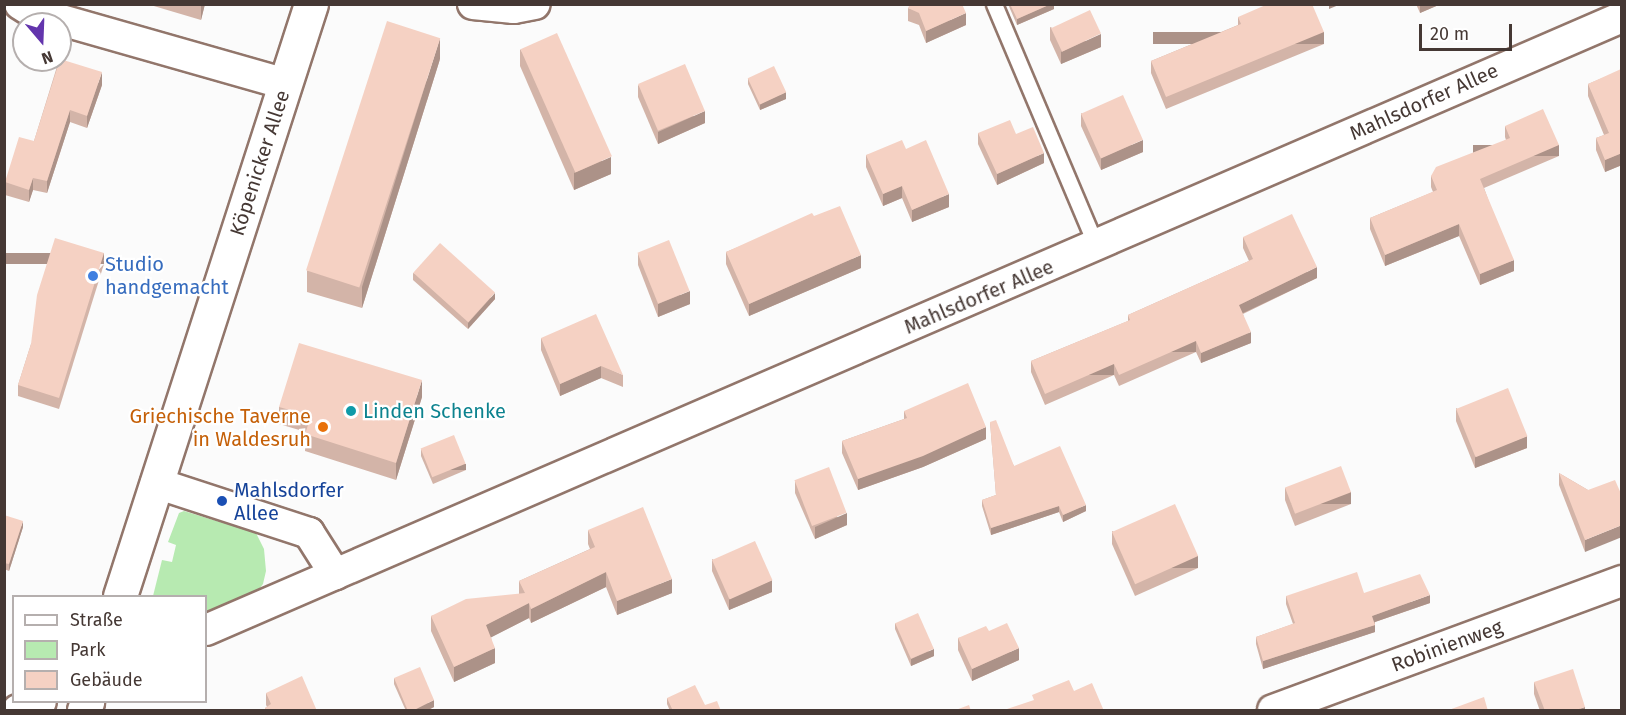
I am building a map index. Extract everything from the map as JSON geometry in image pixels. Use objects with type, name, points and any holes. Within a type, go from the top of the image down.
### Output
[{"type":"street","points":[[20,4],[33,12],[285,84]]},
{"type":"street","name":"Köpenicker Allee","points":[[121,595],[311,4]]},
{"type":"street","points":[[473,4],[514,8],[535,4]]},
{"type":"street","name":"Mahlsdorfer Allee","points":[[207,630],[1622,17]]},
{"type":"street","points":[[156,483],[309,532],[335,574]]},
{"type":"street","name":"Robinienweg","points":[[1273,711],[1622,581]]},
{"type":"street","points":[[18,711],[38,703]]},
{"type":"lane","points":[[994,4],[1096,246]]},
{"type":"green space","points":[[184,511],[256,533],[264,549],[266,571],[263,584],[254,596],[207,615],[207,595],[153,595],[162,560],[172,562],[176,545],[168,542],[179,513]]},
{"type":"building","points":[[910,4],[962,4],[966,13],[926,31],[919,13],[908,8]]},
{"type":"building","points":[[1010,4],[1051,4],[1017,19]]},
{"type":"building","points":[[1268,4],[1312,4],[1324,32],[1166,97],[1151,61],[1241,24],[1238,17]]},
{"type":"building","points":[[1090,10],[1101,34],[1062,52],[1051,28]]},
{"type":"building","points":[[387,21],[440,38],[359,287],[306,270]]},
{"type":"building","points":[[557,33],[612,156],[575,173],[520,49]]},
{"type":"building","points":[[72,63],[102,72],[87,116],[70,110],[47,181],[33,178],[29,190],[5,182],[19,137],[34,141],[56,72],[72,72]]},
{"type":"building","points":[[685,64],[705,111],[658,131],[638,84]]},
{"type":"building","points":[[774,66],[786,92],[760,105],[748,78]]},
{"type":"building","points":[[1621,69],[1622,153],[1605,160],[1596,138],[1609,133],[1588,84]]},
{"type":"building","points":[[1123,95],[1143,140],[1101,158],[1081,114]]},
{"type":"building","points":[[1543,109],[1559,145],[1480,179],[1514,260],[1480,274],[1459,224],[1385,255],[1370,218],[1437,190],[1431,176],[1436,167],[1510,138],[1505,126]]},
{"type":"building","points":[[1010,120],[1016,134],[1033,127],[1044,153],[997,174],[978,133]]},
{"type":"building","points":[[902,140],[906,149],[926,140],[949,194],[912,210],[902,186],[883,194],[866,155]]},
{"type":"building","points":[[840,206],[861,255],[749,304],[726,252],[812,213],[814,216]]},
{"type":"building","points":[[1292,214],[1317,267],[1239,305],[1251,332],[1201,353],[1196,341],[1119,375],[1114,364],[1045,394],[1031,361],[1130,320],[1128,315],[1253,259],[1243,237]]},
{"type":"building","points":[[55,238],[104,253],[59,398],[18,385],[31,344],[37,295]]},
{"type":"building","points":[[669,240],[690,291],[658,304],[637,253]]},
{"type":"building","points":[[440,243],[495,293],[468,322],[413,273]]},
{"type":"building","points":[[596,314],[623,375],[601,366],[560,384],[541,338]]},
{"type":"building","name":"Linden Schenke","points":[[299,343],[422,380],[396,463],[305,434],[311,416],[279,407]]},
{"type":"building","points":[[968,383],[986,427],[923,456],[858,479],[842,441],[907,418],[904,411]]},
{"type":"building","points":[[1508,388],[1527,436],[1476,457],[1456,409]]},
{"type":"building","points":[[996,420],[1014,466],[1060,446],[1086,505],[1063,515],[1059,506],[991,528],[982,500],[996,495],[990,422]]},
{"type":"building","points":[[454,435],[466,464],[432,477],[421,448]]},
{"type":"building","points":[[1341,466],[1351,492],[1295,514],[1285,488]]},
{"type":"building","points":[[829,467],[847,513],[812,526],[794,480]]},
{"type":"building","points":[[1559,473],[1588,490],[1615,480],[1622,496],[1622,525],[1585,540]]},
{"type":"building","points":[[1175,504],[1198,556],[1135,584],[1112,532]]},
{"type":"building","points":[[643,507],[672,579],[617,601],[606,572],[531,609],[529,603],[486,625],[495,648],[454,667],[431,616],[466,599],[525,593],[519,581],[595,547],[588,530]]},
{"type":"building","points":[[4,515],[23,521],[9,564],[4,563]]},
{"type":"building","points":[[755,541],[772,580],[730,599],[712,560]]},
{"type":"building","points":[[1357,572],[1364,593],[1420,574],[1430,595],[1372,616],[1375,625],[1263,661],[1256,637],[1295,623],[1286,596]]},
{"type":"building","points":[[918,613],[934,649],[911,659],[895,623]]},
{"type":"building","points":[[1007,623],[1019,648],[972,669],[958,638],[986,626],[989,631]]},
{"type":"building","points":[[420,667],[434,700],[408,711],[394,678]]},
{"type":"building","points":[[1573,669],[1585,707],[1573,711],[1545,711],[1534,682]]},
{"type":"building","points":[[302,676],[317,711],[266,711],[265,708],[271,704],[266,693]]},
{"type":"building","points":[[1069,680],[1074,691],[1092,683],[1104,711],[1001,711],[1034,700],[1032,695]]},
{"type":"building","points":[[695,685],[705,705],[717,701],[721,711],[673,711],[667,698]]},
{"type":"building","points":[[1484,697],[1488,711],[1446,711]]},
{"type":"building","points":[[969,705],[971,711],[953,711]]},
{"type":"place","name":"Studio handgemacht","points":[[93,276]]},
{"type":"place","name":"Linden Schenke","points":[[351,411]]},
{"type":"place","name":"Griechische Taverne in Waldesruh","points":[[323,427]]},
{"type":"place","name":"Mahlsdorfer Allee","points":[[222,501]]}]
